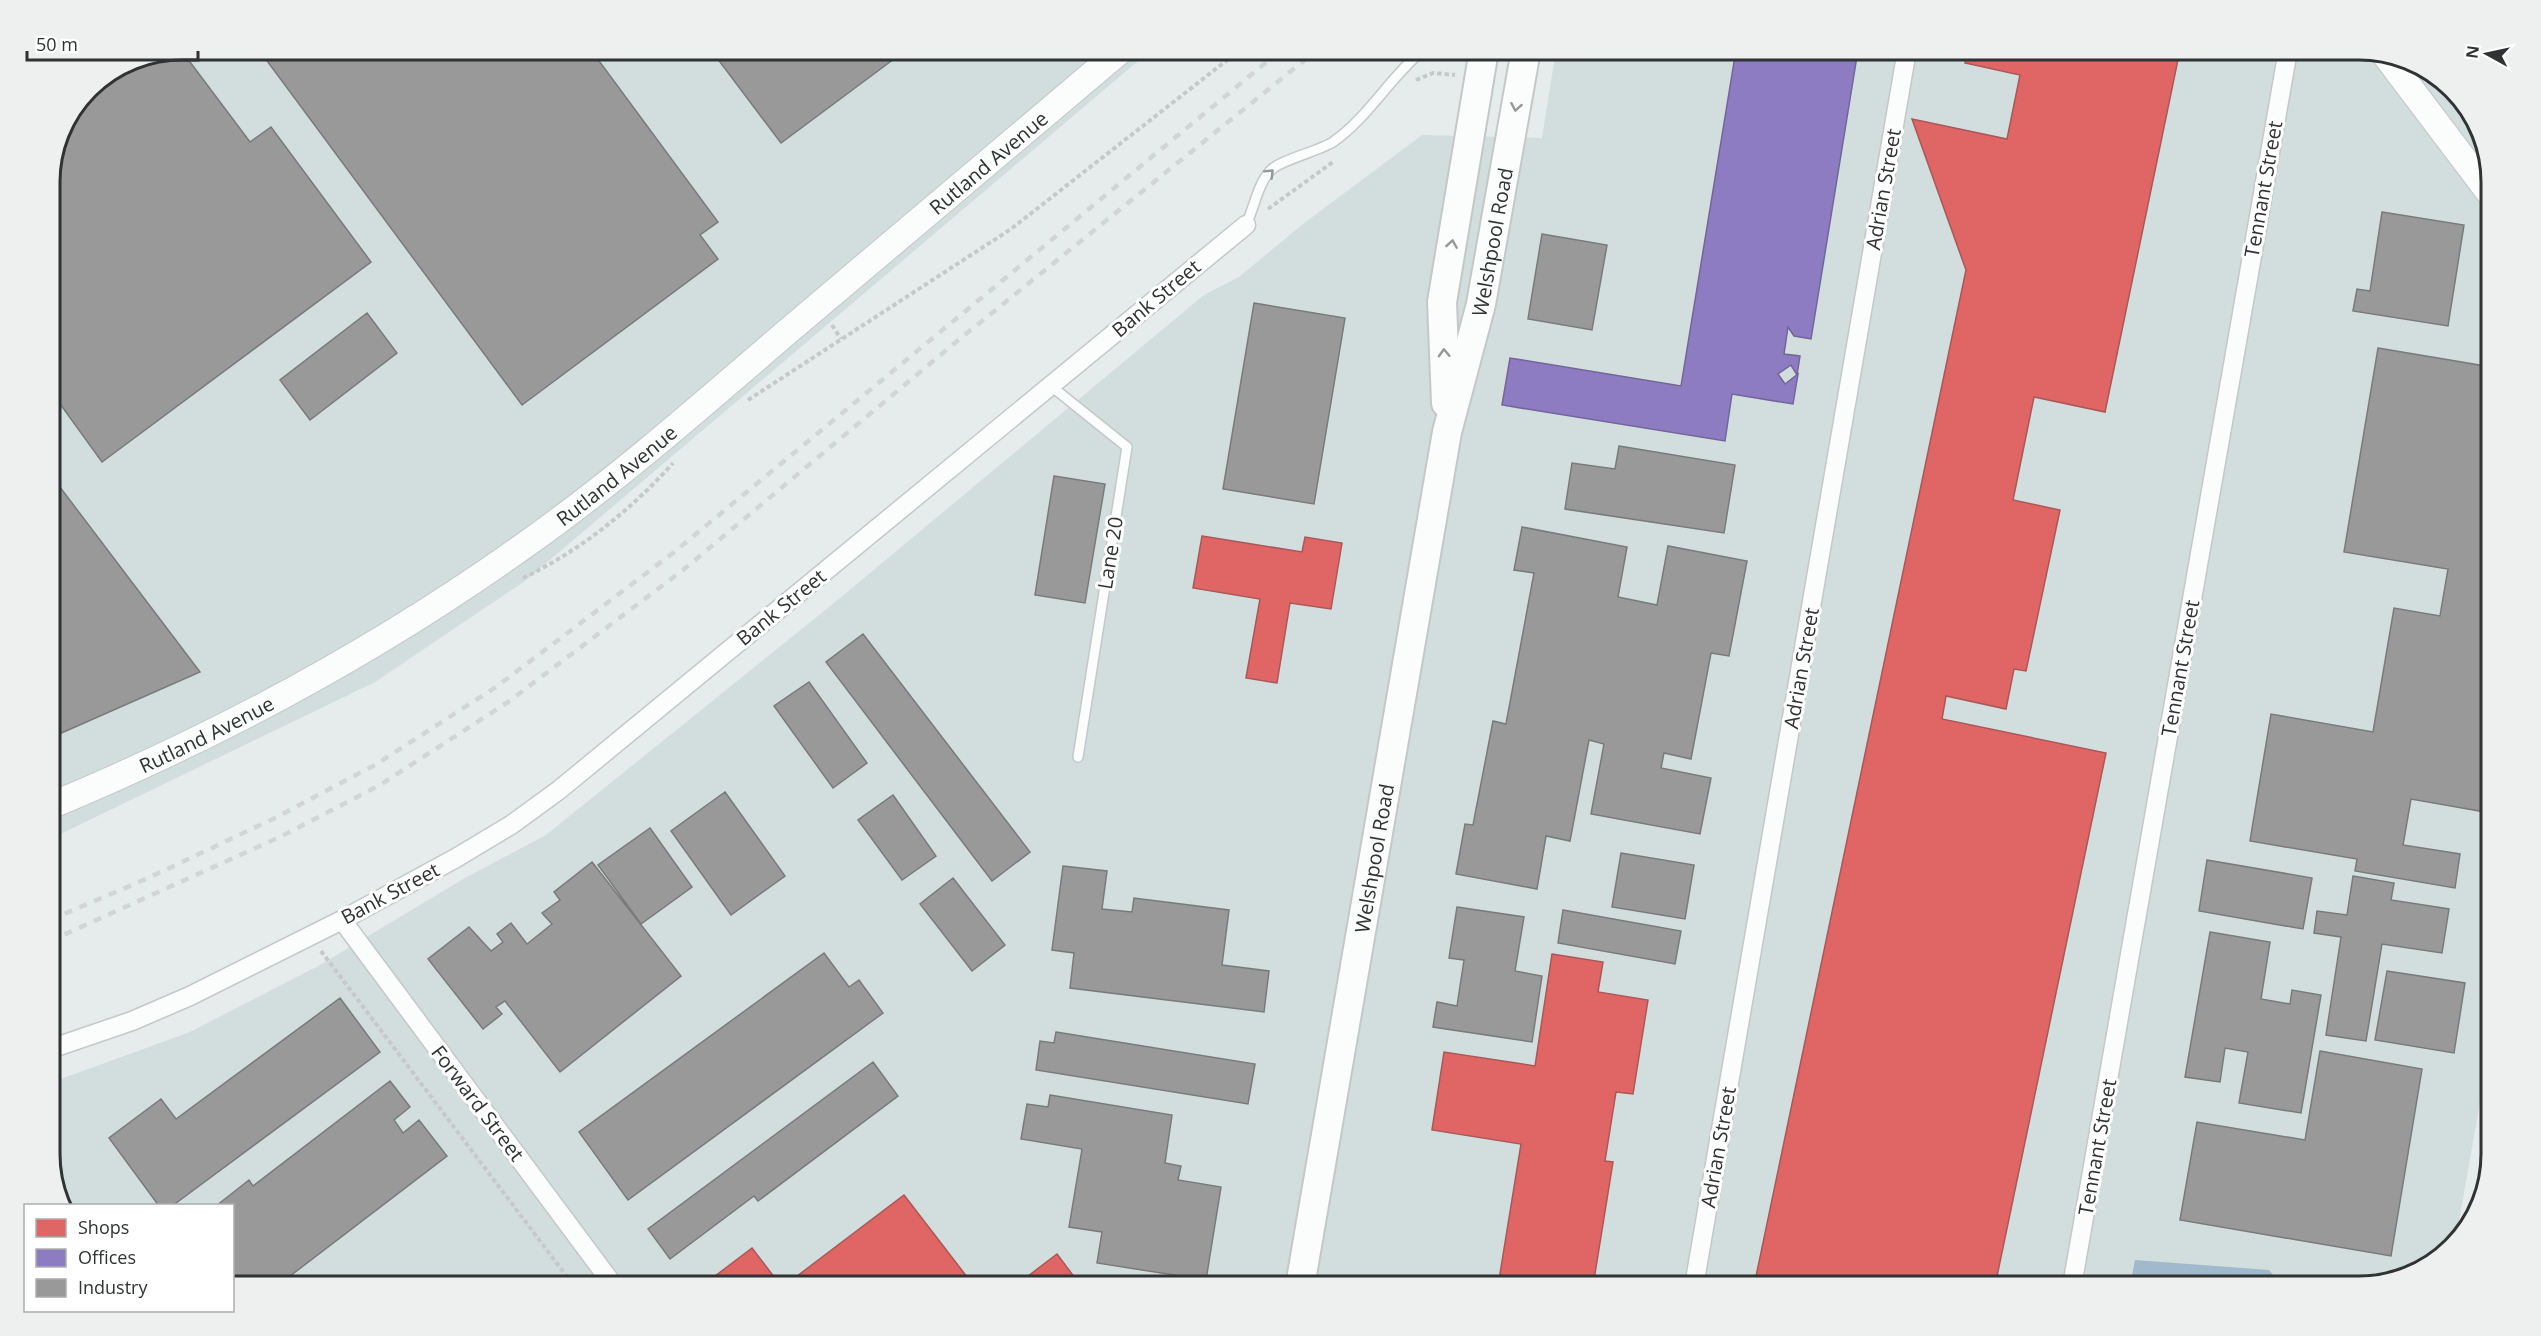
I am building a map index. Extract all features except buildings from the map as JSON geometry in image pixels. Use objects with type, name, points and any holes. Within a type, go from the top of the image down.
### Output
[{"type":"main road","name":"Welshpool Road","points":[[1447,432],[1442,302],[1482,60]]},
{"type":"main road","name":"Welshpool Road","points":[[1302,1276],[1447,432],[1481,304],[1524,60]]},
{"type":"street","name":"Rutland Avenue","points":[[60,802],[123,776],[325,672],[418,617],[526,544],[663,438],[1109,60]]},
{"type":"street","name":"Adrian Street","points":[[1696,1276],[1905,60]]},
{"type":"street","name":"Tennant Street","points":[[2074,1276],[2286,60]]},
{"type":"street","points":[[2392,65],[2481,182]]},
{"type":"street","name":"Bank Street","points":[[60,1045],[132,1021],[190,996],[342,920],[511,825],[559,790],[1246,225]]},
{"type":"street","name":"Forward Street","points":[[342,920],[606,1276]]},
{"type":"lane","name":"Bank Street","points":[[1246,225],[1258,198],[1262,180],[1272,168],[1303,157],[1332,142],[1354,124],[1414,60]]},
{"type":"lane","name":"Lane 20","points":[[1050,386],[1127,447],[1078,757]]},
{"type":"path","points":[[312,955],[322,950],[566,1276]]},
{"type":"shaded area","points":[[182,60],[1139,60],[525,581],[375,682],[60,834],[60,174],[64,150],[73,128],[80,114],[101,90],[121,76],[143,66]]},
{"type":"shaded area","points":[[1554,60],[2359,60],[2398,66],[2427,80],[2451,101],[2461,114],[2475,143],[2481,174],[2481,1097],[2458,1226],[2440,1246],[2406,1267],[2391,1272],[2359,1276],[234,1276],[234,1204],[71,1204],[62,1178],[60,1162],[60,1079],[190,1032],[320,965],[465,878],[546,835],[834,603],[1204,295],[1239,277],[1303,224],[1422,135],[1542,138]]},
{"type":"water","points":[[2135,1260],[2269,1270],[2274,1276],[2132,1276]]},
{"type":"railway","points":[[60,916],[146,879],[273,819],[375,765],[496,687],[673,553],[1269,60]]},
{"type":"railway","points":[[60,936],[282,836],[380,785],[508,702],[683,570],[956,342],[1305,60]]}]
